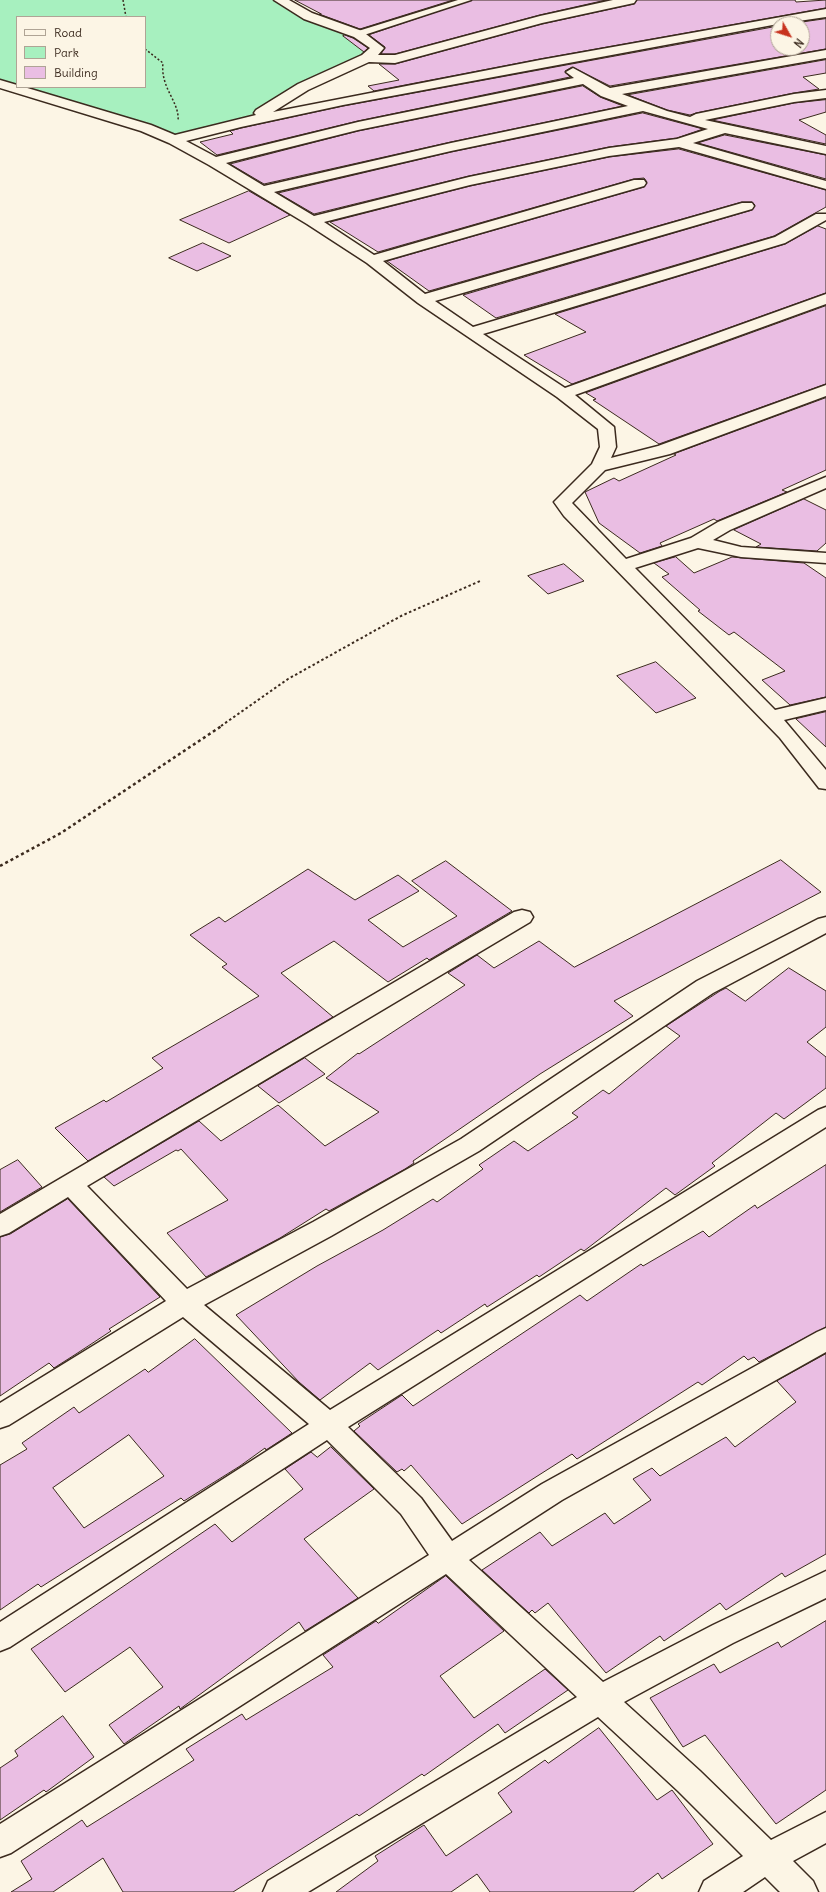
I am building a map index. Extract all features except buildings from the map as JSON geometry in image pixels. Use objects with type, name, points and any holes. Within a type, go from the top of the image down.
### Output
[{"type":"street","points":[[242,122],[269,109],[303,87],[367,58],[378,48],[358,34],[308,16],[280,0]]},
{"type":"street","points":[[358,34],[467,0]]},
{"type":"street","points":[[367,58],[395,59],[540,20],[630,0]]},
{"type":"street","points":[[174,140],[242,122],[629,46],[826,13]]},
{"type":"street","points":[[606,93],[826,54]]},
{"type":"street","points":[[558,61],[584,80],[606,93],[641,108],[687,120],[791,141],[826,150]]},
{"type":"street","points":[[214,162],[358,126],[584,80]]},
{"type":"street","points":[[0,84],[146,128],[174,140],[214,162],[312,221],[372,260],[423,300],[563,394],[606,427],[608,447],[599,466],[563,502],[570,512],[787,734],[826,783]]},
{"type":"street","points":[[687,120],[794,98],[826,94]]},
{"type":"street","points":[[261,191],[366,165],[506,134],[641,108]]},
{"type":"street","points":[[312,221],[492,176],[609,152],[679,143],[726,128]]},
{"type":"street","points":[[791,141],[819,136]]},
{"type":"street","points":[[679,143],[826,185]]},
{"type":"street","points":[[372,260],[639,183]]},
{"type":"street","points":[[423,300],[747,206]]},
{"type":"street","points":[[472,332],[780,240],[821,217]]},
{"type":"street","points":[[563,394],[826,299]]},
{"type":"street","points":[[599,466],[664,450],[826,390]]},
{"type":"street","points":[[624,566],[697,542],[724,526],[826,482]]},
{"type":"street","points":[[697,542],[741,552],[826,558]]},
{"type":"street","points":[[771,718],[826,704]]},
{"type":"street","points":[[0,1226],[522,917]]},
{"type":"street","points":[[0,1417],[184,1303],[322,1230],[470,1146],[705,987],[826,924]]},
{"type":"street","points":[[0,1638],[329,1425],[826,1116]]},
{"type":"street","points":[[71,1185],[184,1303],[329,1425],[411,1506],[448,1558],[689,1781],[802,1892]]},
{"type":"street","points":[[0,1842],[552,1492],[826,1339]]},
{"type":"street","points":[[279,1892],[601,1700],[723,1634],[826,1584]]},
{"type":"street","points":[[715,1892],[767,1858],[826,1827]]},
{"type":"path","points":[[123,0],[126,16]]},
{"type":"path","points":[[146,50],[163,63],[161,74],[167,91],[179,113],[177,120],[193,134]]},
{"type":"path","points":[[0,866],[68,828],[168,763],[288,679],[401,616],[480,581]]},
{"type":"green space","points":[[0,0],[280,0],[378,48],[242,122],[174,140],[0,84]]}]
